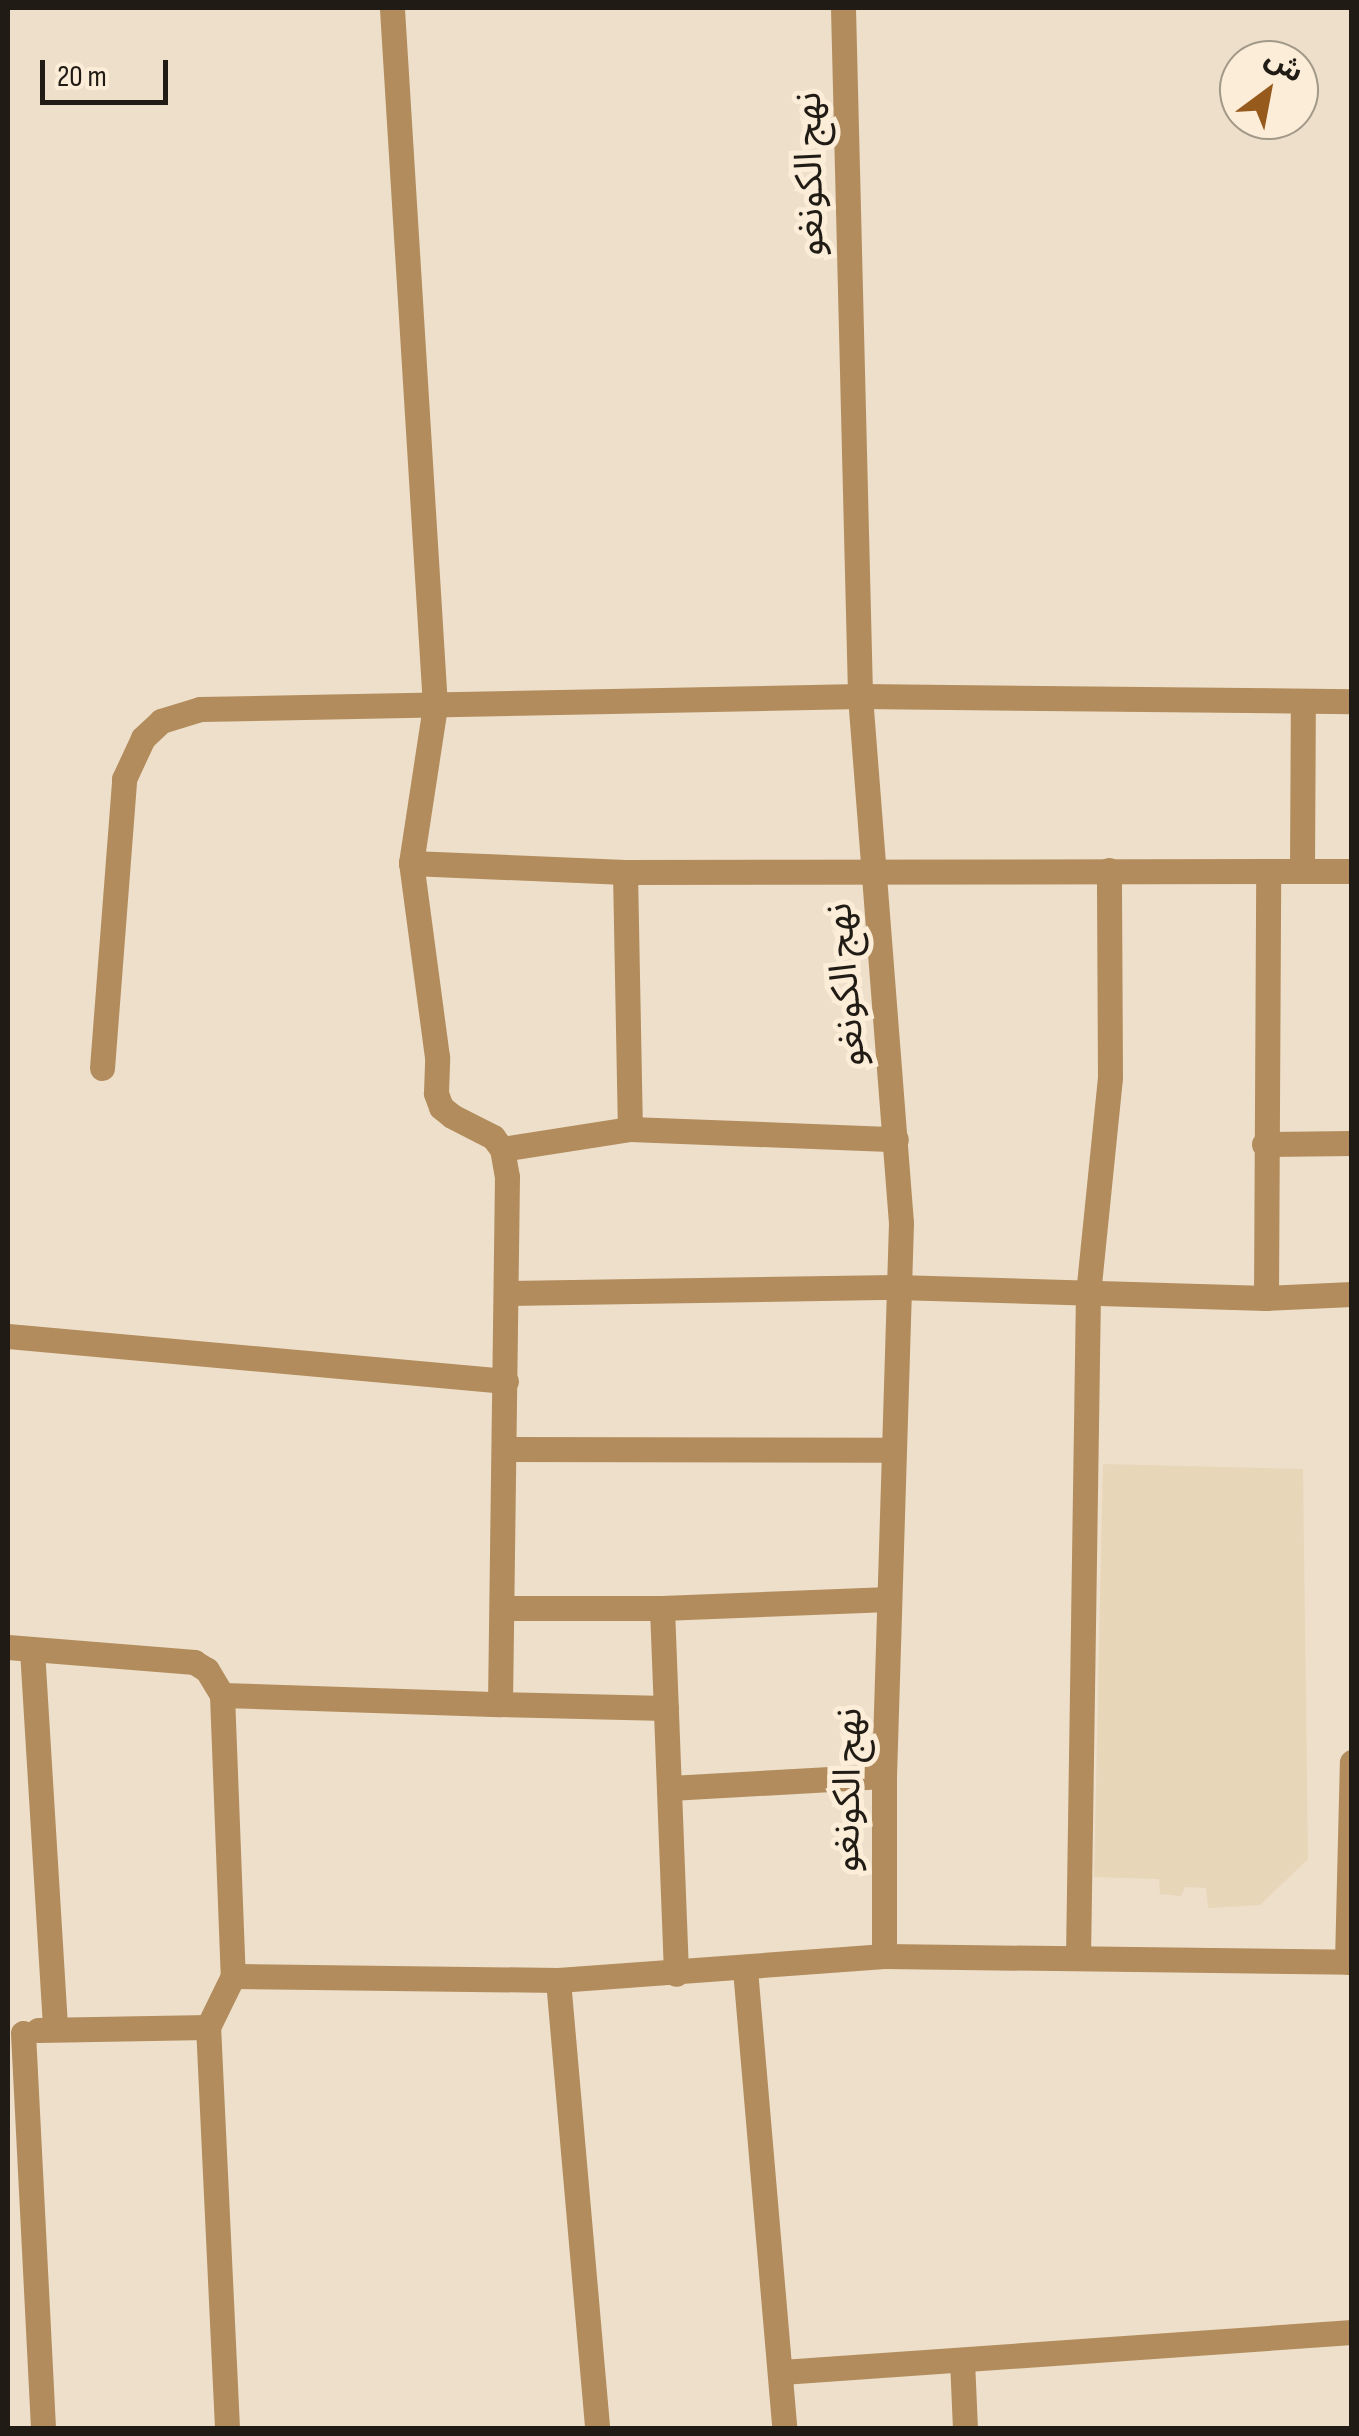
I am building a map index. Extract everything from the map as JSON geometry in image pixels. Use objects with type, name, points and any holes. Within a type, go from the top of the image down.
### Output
[{"type":"street","points":[[392,8],[436,706],[411,863],[437,1057],[436,1093],[441,1107],[480,1126],[502,1149],[507,1177],[500,1704]]},
{"type":"street","name":"نهج الكونغو","points":[[844,8],[860,696],[900,1223],[884,1776],[884,1956]]},
{"type":"street","points":[[102,1068],[124,779],[143,738],[161,720],[200,709],[860,696],[1352,701]]},
{"type":"street","points":[[1302,870],[1303,701]]},
{"type":"street","points":[[411,863],[624,872],[874,868],[1352,871]]},
{"type":"street","points":[[1078,1958],[1088,1294],[1110,1077],[1109,870]]},
{"type":"street","points":[[1266,1298],[1268,871]]},
{"type":"street","points":[[624,872],[630,1129]]},
{"type":"street","points":[[502,1149],[630,1129],[896,1139]]},
{"type":"street","points":[[1264,1144],[1352,1143]]},
{"type":"street","points":[[506,1294],[896,1287],[1266,1298],[1352,1294]]},
{"type":"street","points":[[8,1336],[506,1381]]},
{"type":"street","points":[[506,1450],[893,1450]]},
{"type":"street","points":[[504,1608],[662,1608],[889,1598]]},
{"type":"street","points":[[662,1608],[676,1974]]},
{"type":"street","points":[[55,2027],[20,1649],[194,1662],[208,1670],[222,1695],[233,1976],[208,2027],[227,2428]]},
{"type":"street","points":[[222,1695],[666,1708]]},
{"type":"street","points":[[233,1976],[558,1980],[884,1956],[1349,1962],[1352,1762]]},
{"type":"street","points":[[670,1788],[884,1776]]},
{"type":"street","points":[[745,1969],[784,2428]]},
{"type":"street","points":[[558,1980],[597,2428]]},
{"type":"street","points":[[43,2428],[15,2033],[55,2027],[208,2027]]},
{"type":"street","points":[[782,2372],[1352,2332]]},
{"type":"street","points":[[962,2360],[965,2428]]},
{"type":"shaded area","points":[[1103,1464],[1303,1469],[1308,1859],[1260,1905],[1208,1908],[1206,1888],[1185,1887],[1181,1896],[1160,1894],[1159,1879],[1094,1877]]}]
